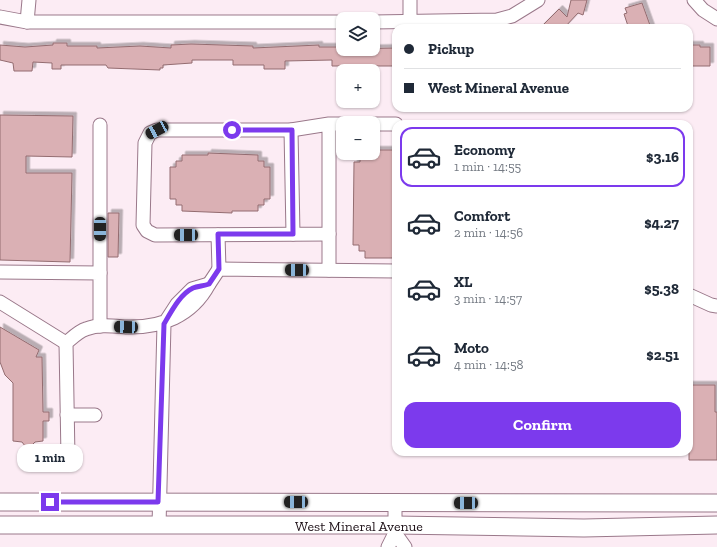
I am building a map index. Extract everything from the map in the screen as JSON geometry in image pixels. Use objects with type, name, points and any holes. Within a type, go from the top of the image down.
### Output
[{"type":"main road","name":"West Mineral Avenue","points":[[0,502],[717,503]]},
{"type":"main road","name":"West Mineral Avenue","points":[[0,525],[395,529],[584,528],[717,525]]},
{"type":"street","points":[[27,22],[29,0]]},
{"type":"street","points":[[410,0],[410,22]]},
{"type":"street","points":[[694,0],[703,10],[717,19]]},
{"type":"street","points":[[380,22],[497,20],[512,16],[534,3]]},
{"type":"street","points":[[0,17],[27,22],[336,22]]},
{"type":"street","points":[[329,124],[329,270]]},
{"type":"street","points":[[328,234],[155,235],[147,231],[143,225],[145,143],[150,134],[157,130],[292,130],[336,124]]},
{"type":"street","points":[[380,124],[392,124]]},
{"type":"street","points":[[100,125],[100,326]]},
{"type":"street","points":[[292,130],[293,234]]},
{"type":"street","points":[[66,343],[85,329],[100,326],[139,327],[164,324],[187,310],[203,295],[219,269],[218,234]]},
{"type":"street","points":[[219,269],[392,271]]},
{"type":"street","points":[[0,272],[100,273]]},
{"type":"street","points":[[693,297],[717,306]]},
{"type":"street","points":[[0,302],[66,343]]},
{"type":"street","points":[[159,526],[158,502],[164,324]]},
{"type":"street","points":[[66,343],[68,458]]},
{"type":"street","points":[[67,415],[95,415]]},
{"type":"street","points":[[388,547],[395,529],[395,503]]},
{"type":"street","points":[[395,529],[405,547]]},
{"type":"building","points":[[571,0],[587,0],[583,15],[578,13],[568,24],[544,24],[559,9],[567,17]]},
{"type":"building","points":[[642,3],[650,24],[627,24],[624,14],[627,13],[625,8]]},
{"type":"building","points":[[53,43],[67,43],[67,46],[97,46],[97,48],[140,46],[171,48],[171,45],[191,44],[253,46],[253,48],[319,45],[319,47],[336,47],[336,56],[380,56],[380,48],[392,48],[392,66],[380,66],[380,64],[336,64],[336,66],[332,66],[332,60],[285,61],[285,69],[264,69],[264,65],[233,65],[233,60],[192,60],[192,63],[163,65],[163,68],[160,68],[160,70],[108,68],[106,65],[61,65],[61,69],[52,69],[52,63],[33,62],[32,71],[14,71],[13,63],[0,60],[0,45],[25,47],[53,45]]},
{"type":"building","points":[[693,45],[710,47],[710,66],[693,66]]},
{"type":"building","points":[[0,115],[73,116],[72,157],[26,156],[26,173],[72,173],[70,262],[0,260]]},
{"type":"building","points":[[380,150],[392,150],[392,258],[365,258],[365,251],[359,251],[359,245],[353,245],[354,162],[360,162],[360,160],[380,160]]},
{"type":"building","points":[[208,153],[258,155],[258,161],[264,161],[264,167],[270,167],[270,199],[264,199],[264,205],[258,205],[258,211],[232,211],[232,213],[182,211],[182,205],[176,205],[176,199],[170,199],[170,167],[176,167],[176,161],[182,161],[182,155],[208,155]]},
{"type":"building","points":[[108,213],[119,213],[118,257],[108,257]]},
{"type":"building","points":[[0,327],[39,350],[36,357],[42,357],[43,412],[49,412],[49,421],[43,421],[43,441],[35,442],[31,446],[25,446],[22,442],[13,441],[13,383],[5,375],[0,362]]},
{"type":"building","points":[[693,385],[715,385],[715,412],[717,412],[717,460],[689,460],[689,456],[693,456]]},
{"type":"route","points":[[50,502],[158,502],[164,324],[177,304],[192,289],[209,284],[219,269],[218,234],[293,234],[292,130],[232,130]]}]
